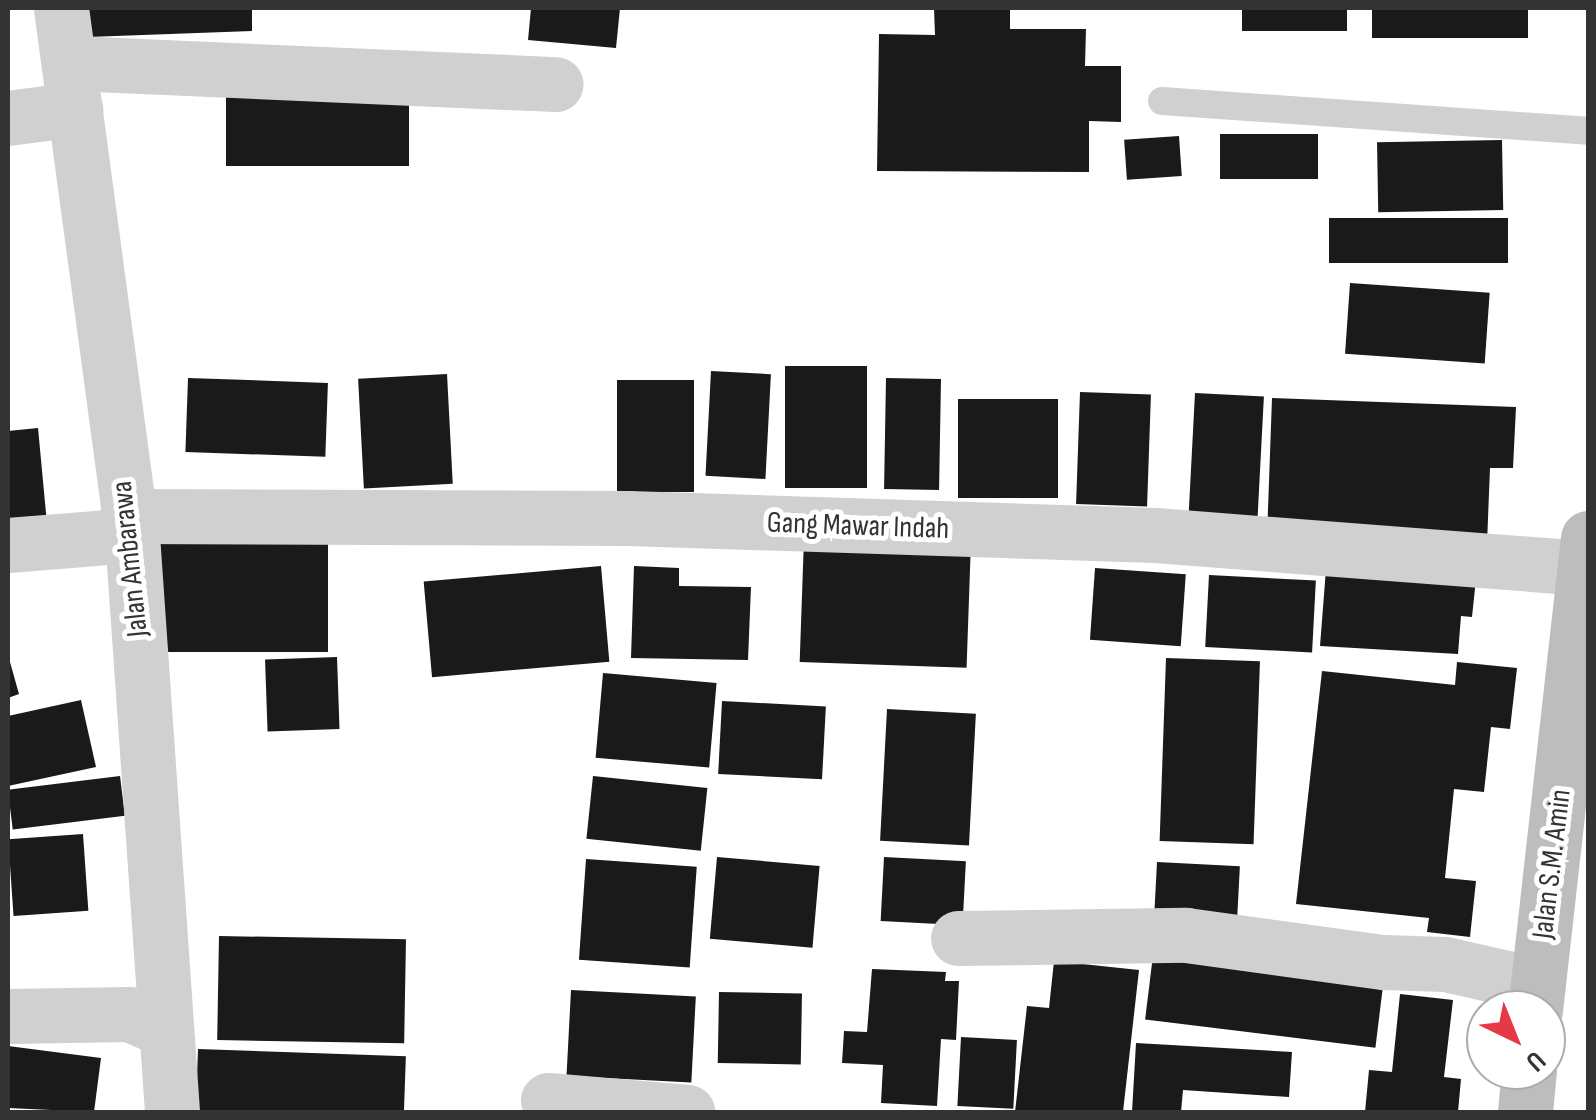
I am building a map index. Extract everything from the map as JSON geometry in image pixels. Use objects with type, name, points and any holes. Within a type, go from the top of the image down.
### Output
[{"type":"street","name":"Jalan Ambarawa","points":[[61,8],[130,525],[172,1112]]},
{"type":"street","points":[[8,118],[74,86],[556,84]]},
{"type":"street","name":"Gang Mawar Indah","points":[[8,544],[130,525],[628,518],[1588,553]]},
{"type":"street","name":"Jalan S.M. Amin","points":[[1537,990],[1588,553]]},
{"type":"street","points":[[958,938],[1186,935],[1384,962],[1445,964],[1517,990]]},
{"type":"street","points":[[8,1016],[129,1014],[166,1030]]},
{"type":"street","points":[[548,1100],[687,1112]]},
{"type":"lane","points":[[1162,101],[1588,131]]},
{"type":"building","points":[[88,8],[252,8],[252,31],[88,37]]},
{"type":"building","points":[[531,8],[620,8],[616,48],[528,40]]},
{"type":"building","points":[[934,8],[1010,8],[1010,29],[1086,29],[1085,66],[1121,66],[1121,122],[1089,121],[1089,172],[877,171],[879,34],[935,35]]},
{"type":"building","points":[[1242,8],[1347,8],[1347,31],[1242,31]]},
{"type":"building","points":[[1372,8],[1528,8],[1528,38],[1372,38]]},
{"type":"building","points":[[226,86],[409,86],[409,166],[226,166]]},
{"type":"building","points":[[1220,134],[1318,134],[1318,179],[1220,179]]},
{"type":"building","points":[[1179,136],[1182,176],[1127,180],[1124,140]]},
{"type":"building","points":[[1502,140],[1503,210],[1378,212],[1377,142]]},
{"type":"building","points":[[1329,218],[1508,218],[1508,263],[1329,263]]},
{"type":"building","points":[[1350,283],[1490,293],[1485,364],[1345,354]]},
{"type":"building","points":[[785,366],[867,366],[867,488],[785,488]]},
{"type":"building","points":[[711,371],[771,374],[765,479],[706,476]]},
{"type":"building","points":[[447,374],[453,484],[364,489],[358,379]]},
{"type":"building","points":[[188,378],[328,383],[325,457],[185,452]]},
{"type":"building","points":[[886,378],[941,379],[939,490],[884,489]]},
{"type":"building","points":[[617,380],[694,380],[694,492],[617,492]]},
{"type":"building","points":[[1080,392],[1151,394],[1147,506],[1076,504]]},
{"type":"building","points":[[1195,393],[1264,397],[1257,520],[1189,517]]},
{"type":"building","points":[[1272,398],[1516,407],[1513,468],[1490,468],[1487,544],[1267,537]]},
{"type":"building","points":[[958,399],[1058,399],[1058,498],[958,498]]},
{"type":"building","points":[[38,428],[47,524],[8,528],[8,431]]},
{"type":"building","points":[[804,538],[971,544],[967,668],[800,662]]},
{"type":"building","points":[[154,541],[328,541],[328,652],[154,652]]},
{"type":"building","points":[[601,566],[609,662],[432,677],[424,582]]},
{"type":"building","points":[[634,566],[679,568],[679,586],[751,587],[748,660],[631,658]]},
{"type":"building","points":[[1095,568],[1186,574],[1181,646],[1090,640]]},
{"type":"building","points":[[1326,569],[1476,579],[1472,617],[1461,616],[1458,654],[1320,646]]},
{"type":"building","points":[[1209,575],[1316,581],[1312,653],[1205,647]]},
{"type":"building","points":[[8,655],[19,694],[8,698]]},
{"type":"building","points":[[337,657],[340,729],[268,731],[265,660]]},
{"type":"building","points":[[1166,658],[1260,661],[1254,844],[1160,841]]},
{"type":"building","points":[[1457,662],[1517,668],[1510,729],[1491,727],[1484,792],[1454,789],[1445,878],[1476,881],[1470,937],[1427,932],[1429,918],[1296,904],[1322,671],[1455,685]]},
{"type":"building","points":[[603,673],[717,683],[709,768],[596,758]]},
{"type":"building","points":[[81,700],[96,767],[8,786],[8,716]]},
{"type":"building","points":[[722,701],[826,706],[822,779],[718,774]]},
{"type":"building","points":[[887,709],[976,714],[969,845],[880,841]]},
{"type":"building","points":[[120,776],[125,816],[13,829],[8,790]]},
{"type":"building","points":[[593,776],[707,788],[701,851],[586,839]]},
{"type":"building","points":[[83,834],[88,911],[14,916],[8,839]]},
{"type":"building","points":[[717,857],[820,866],[812,948],[710,939]]},
{"type":"building","points":[[884,857],[966,861],[963,925],[881,921]]},
{"type":"building","points":[[586,859],[697,867],[690,967],[579,960]]},
{"type":"building","points":[[1157,862],[1240,866],[1237,926],[1154,922]]},
{"type":"building","points":[[219,936],[406,939],[404,1043],[217,1040]]},
{"type":"building","points":[[1155,939],[1385,967],[1375,1048],[1145,1019]]},
{"type":"building","points":[[1054,961],[1139,970],[1123,1112],[1015,1112],[1027,1006],[1049,1008]]},
{"type":"building","points":[[872,969],[946,972],[945,981],[959,981],[956,1040],[941,1039],[937,1106],[881,1103],[883,1065],[842,1063],[844,1031],[867,1032]]},
{"type":"building","points":[[571,990],[696,997],[691,1082],[566,1076]]},
{"type":"building","points":[[719,992],[802,993],[801,1064],[718,1063]]},
{"type":"building","points":[[1400,994],[1453,1000],[1444,1077],[1461,1079],[1458,1112],[1365,1112],[1369,1070],[1392,1072]]},
{"type":"building","points":[[961,1037],[1017,1040],[1013,1109],[957,1106]]},
{"type":"building","points":[[1136,1043],[1292,1052],[1289,1097],[1183,1090],[1181,1112],[1132,1112]]},
{"type":"building","points":[[8,1046],[101,1058],[94,1112],[8,1108]]},
{"type":"building","points":[[198,1049],[406,1056],[404,1112],[196,1112]]}]
